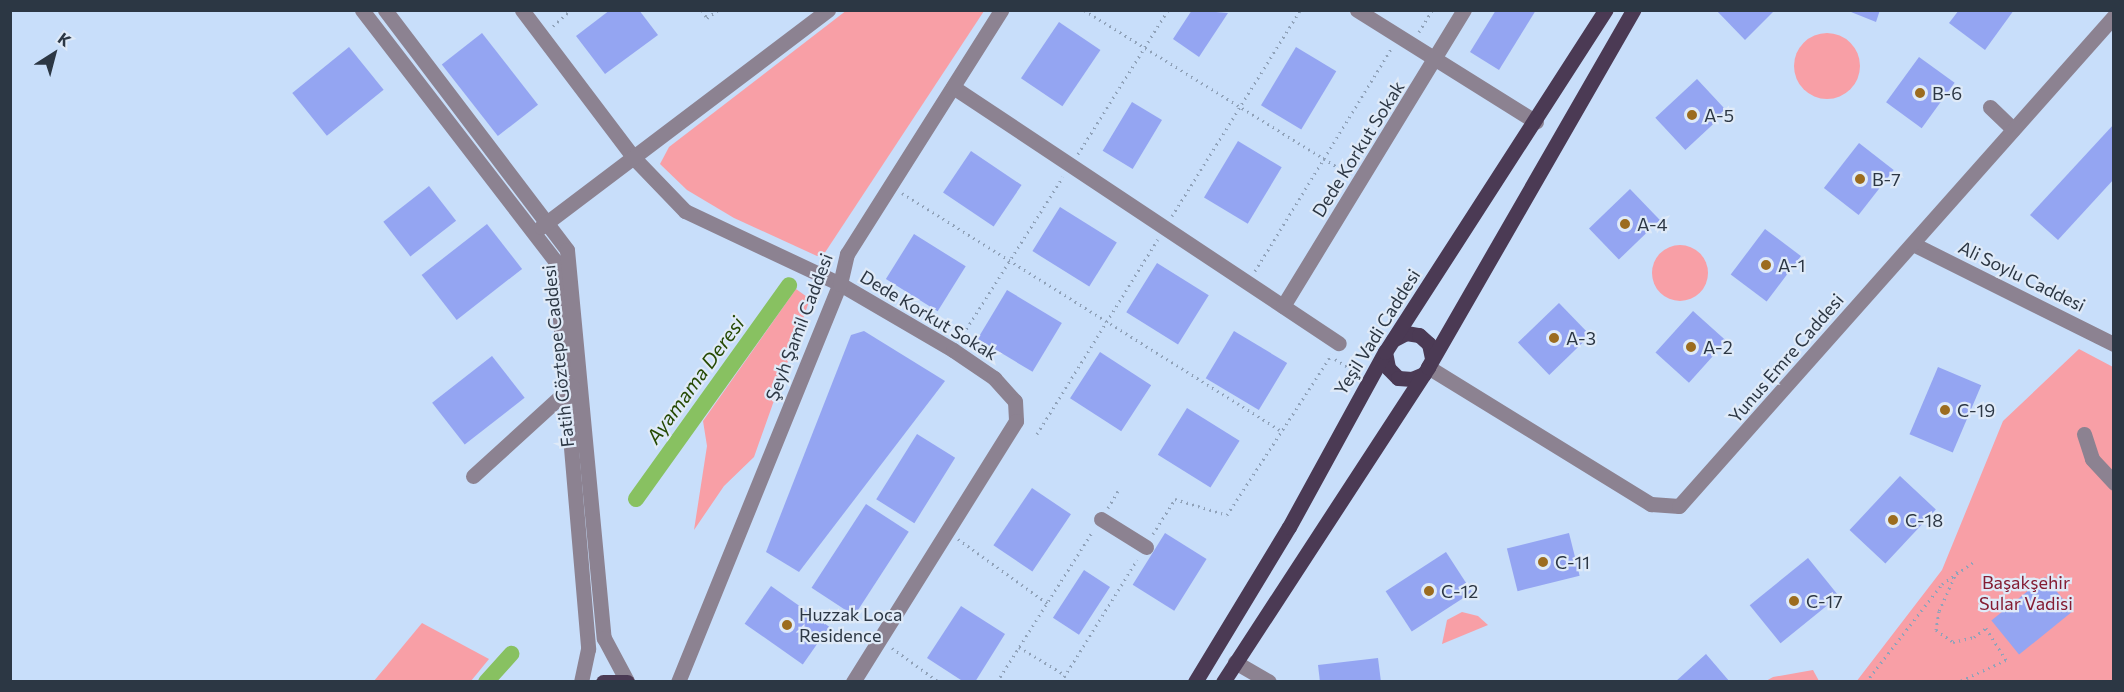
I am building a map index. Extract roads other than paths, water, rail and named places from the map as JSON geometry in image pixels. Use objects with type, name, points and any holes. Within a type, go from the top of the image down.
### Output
[{"type":"main road","name":"Yeşil Vadi Caddesi","points":[[1195,681],[1289,527],[1389,346],[1536,122],[1605,10]]},
{"type":"main road","points":[[1223,681],[1428,366],[1633,10]]},
{"type":"main road","points":[[1406,333],[1419,335],[1429,344],[1428,366],[1412,379],[1398,378],[1388,368],[1389,346],[1406,333]]},
{"type":"main road","points":[[603,681],[627,681]]},
{"type":"street","name":"Fatih Göztepe Caddesi","points":[[362,10],[555,261],[604,638],[627,681]]},
{"type":"street","name":"Fatih Göztepe Caddesi","points":[[385,10],[567,250],[588,649],[581,681]]},
{"type":"street","name":"Dede Korkut Sokak","points":[[522,10],[633,157],[685,211],[840,284],[953,350],[994,378],[1015,401],[1016,422],[853,681]]},
{"type":"street","name":"Şeyh Şamil Caddesi","points":[[678,681],[840,284],[847,254],[1001,10]]},
{"type":"street","points":[[1357,10],[1536,122]]},
{"type":"street","name":"Dede Korkut Sokak","points":[[1283,306],[1436,60],[1464,10]]},
{"type":"street","points":[[533,233],[827,11]]},
{"type":"street","name":"Yunus Emre Caddesi","points":[[1428,366],[1651,504],[1670,509],[1701,484],[2114,16]]},
{"type":"street","points":[[953,87],[1339,343]]},
{"type":"street","points":[[1990,107],[2013,129]]},
{"type":"street","name":"Ali Soylu Caddesi","points":[[1912,244],[2114,344]]},
{"type":"street","points":[[472,476],[573,386]]},
{"type":"street","points":[[2084,434],[2092,459],[2114,483]]},
{"type":"street","points":[[1101,519],[1146,547]]},
{"type":"street","points":[[1235,662],[1269,681]]},
{"type":"waterway","name":"Ayamama Deresi","points":[[636,499],[789,285]]},
{"type":"waterway","name":"Ayamama Deresi","points":[[486,682],[511,654]]},
{"type":"place","name":"B-6","points":[[1920,93]]},
{"type":"place","name":"A-5","points":[[1692,115]]},
{"type":"place","name":"B-7","points":[[1860,179]]},
{"type":"place","name":"A-4","points":[[1625,224]]},
{"type":"place","name":"A-1","points":[[1766,265]]},
{"type":"place","name":"A-3","points":[[1554,338]]},
{"type":"place","name":"A-2","points":[[1691,347]]},
{"type":"place","name":"C-19","points":[[1945,410]]},
{"type":"place","name":"C-18","points":[[1893,520]]},
{"type":"place","name":"C-11","points":[[1543,562]]},
{"type":"place","name":"C-12","points":[[1429,591]]},
{"type":"place","name":"C-17","points":[[1794,601]]},
{"type":"place","name":"Huzzak Loca Residence","points":[[787,625]]},
{"type":"park label","name":"Başakşehir Sular Vadisi","points":[[2026,593]]}]
